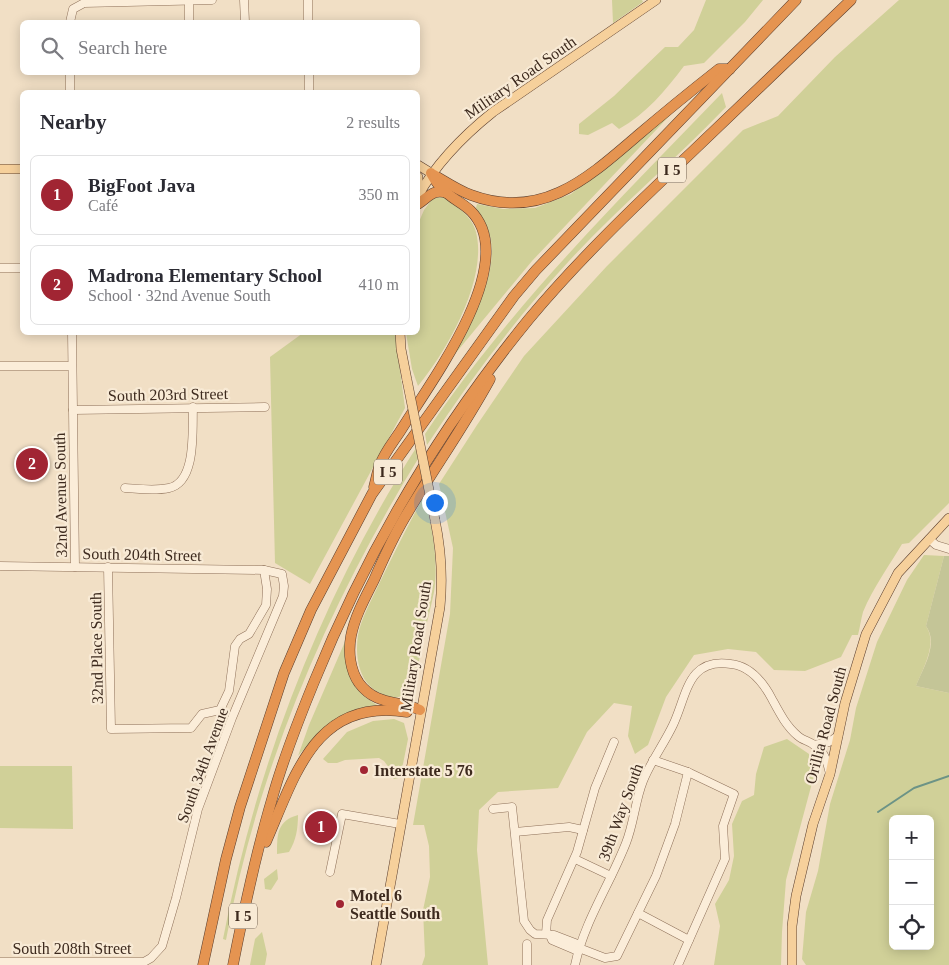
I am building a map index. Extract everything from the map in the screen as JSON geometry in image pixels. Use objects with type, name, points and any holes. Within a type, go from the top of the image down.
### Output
[{"type":"highway","name":"I 5","points":[[203,965],[226,858],[240,807],[284,673],[314,604],[372,494],[514,296],[536,270],[796,0]]},
{"type":"highway","name":"I 5","points":[[233,965],[254,868],[272,799],[292,736],[347,605],[419,472],[460,410],[529,320],[596,246],[660,182],[851,0]]},
{"type":"highway","points":[[431,174],[460,190],[491,201],[522,203],[550,197],[570,188],[593,173],[719,69],[730,69]]},
{"type":"highway","points":[[372,494],[380,464],[448,354],[472,308],[483,276],[486,249],[481,227],[469,208],[440,187],[431,174]]},
{"type":"highway","points":[[420,202],[433,192],[441,191],[448,193]]},
{"type":"highway","points":[[420,710],[409,705],[379,700],[363,688],[356,679],[352,667],[350,652],[351,636],[360,609],[407,513],[474,408],[505,351]]},
{"type":"highway","points":[[254,868],[299,766],[311,747],[321,736],[342,721],[361,714],[379,710],[410,713],[420,710]]},
{"type":"main road","name":"Military Road South","points":[[420,193],[431,174],[463,137],[493,112],[653,1]]},
{"type":"main road","points":[[420,166],[431,174]]},
{"type":"main road","points":[[0,169],[20,170]]},
{"type":"main road","name":"Military Road South","points":[[376,965],[420,710],[429,672],[442,585],[440,549],[401,350],[400,335]]},
{"type":"main road","name":"Orillia Road South","points":[[792,965],[792,926],[796,896],[813,824],[830,774],[845,703],[866,634],[898,573],[949,518]]},
{"type":"street","points":[[189,0],[189,20]]},
{"type":"street","points":[[70,20],[73,9],[84,3],[212,0]]},
{"type":"street","points":[[244,0],[245,20]]},
{"type":"street","points":[[308,0],[308,20]]},
{"type":"street","points":[[70,75],[70,90]]},
{"type":"street","points":[[309,75],[309,90]]},
{"type":"street","points":[[0,268],[20,268]]},
{"type":"street","name":"32nd Avenue South","points":[[72,335],[75,567]]},
{"type":"street","points":[[0,366],[72,366]]},
{"type":"street","points":[[125,488],[154,490],[170,488],[184,479],[191,457],[194,407]]},
{"type":"street","name":"South 203rd Street","points":[[73,410],[265,407]]},
{"type":"street","points":[[928,539],[936,545],[949,549]]},
{"type":"street","name":"South 204th Street","points":[[0,566],[264,570],[282,574]]},
{"type":"street","name":"32nd Place South","points":[[108,567],[111,730],[192,728],[202,714],[220,710],[229,691],[235,646],[240,639],[249,634],[266,605],[267,589],[264,570]]},
{"type":"street","name":"South 34th Avenue","points":[[144,962],[151,958],[162,946],[198,809],[232,718],[283,596],[282,574]]},
{"type":"street","name":"39th Way South","points":[[575,965],[579,948],[630,833],[639,792],[653,760],[673,725],[688,683],[697,672],[707,666],[724,663],[745,668],[753,673],[764,686],[790,728],[799,737],[814,745]]},
{"type":"street","points":[[814,745],[829,742],[838,736]]},
{"type":"street","name":"39th Way South","points":[[548,935],[547,920],[574,859],[595,788],[614,742]]},
{"type":"street","points":[[814,745],[824,756],[830,774]]},
{"type":"street","points":[[653,760],[688,772],[734,794],[723,826],[725,859],[678,965]]},
{"type":"street","points":[[493,809],[512,807],[524,921],[530,930],[535,934],[554,935],[579,948],[605,958],[617,956],[656,876],[675,824],[688,772]]},
{"type":"street","points":[[330,872],[342,814],[400,824]]},
{"type":"street","points":[[515,832],[569,827],[583,830]]},
{"type":"street","points":[[574,859],[611,876]]},
{"type":"street","points":[[638,913],[689,940]]},
{"type":"street","points":[[527,944],[527,965]]},
{"type":"street","name":"South 208th Street","points":[[0,962],[9,964],[144,962]]},
{"type":"green space","points":[[612,0],[642,0],[643,2],[613,23]]},
{"type":"green space","points":[[706,0],[763,0],[745,22],[704,63],[684,66],[655,101],[629,123],[619,129],[612,123],[588,135],[579,134],[579,124],[614,96],[665,47],[678,47],[694,30]]},
{"type":"green space","points":[[899,0],[949,0],[949,503],[909,543],[902,544],[867,603],[858,635],[852,635],[841,657],[805,671],[774,670],[756,652],[728,649],[694,655],[666,697],[648,745],[635,754],[628,736],[632,706],[614,703],[587,732],[558,788],[498,792],[479,810],[477,850],[488,965],[422,965],[425,956],[423,910],[430,877],[429,846],[424,825],[413,825],[450,614],[453,548],[439,484],[524,356],[607,266],[743,130],[778,116],[835,57]]},
{"type":"green space","points":[[722,93],[726,107],[607,222],[549,283],[494,350],[427,445],[425,434],[492,343],[528,299],[604,216]]},
{"type":"green space","points":[[675,110],[532,261],[445,366],[478,306],[489,273],[492,257],[491,240],[489,232],[476,208],[477,204],[503,209],[535,208],[571,194]]},
{"type":"green space","points":[[443,197],[463,212],[471,221],[476,232],[478,251],[471,292],[462,314],[441,354],[418,386],[412,369],[406,335],[420,335],[420,219],[433,198]]},
{"type":"green space","points":[[300,335],[395,335],[405,408],[310,584],[275,563],[270,357]]},
{"type":"green space","points":[[416,448],[418,459],[354,572],[300,690],[277,751],[257,813],[240,876],[226,940],[223,939],[237,874],[254,810],[296,684],[350,563]]},
{"type":"green space","points":[[424,496],[434,544],[436,568],[434,592],[421,648],[417,683],[404,694],[391,697],[371,687],[362,674],[357,651],[358,635],[369,605]]},
{"type":"green space","points":[[924,555],[944,556],[926,626],[929,633],[930,648],[916,686],[949,693],[949,965],[806,965],[802,959],[806,912],[818,871],[830,804],[850,740],[856,708],[877,642],[907,580]]},
{"type":"green space","points":[[944,556],[949,556],[949,693],[916,686],[929,656],[931,640],[926,626]]},
{"type":"green space","points":[[347,637],[348,661],[356,687],[371,701],[383,708],[330,723],[298,756],[309,725]]},
{"type":"green space","points":[[394,719],[404,723],[408,739],[398,778],[394,779],[389,774],[390,769],[379,758],[345,760],[337,763],[328,763],[323,759],[347,732],[373,721]]},
{"type":"green space","points":[[787,739],[809,754],[816,768],[786,880],[781,965],[714,965],[720,926],[715,904],[729,880],[734,856],[732,824],[742,801],[754,795],[756,774],[764,747]]},
{"type":"green space","points":[[0,766],[72,766],[73,829],[0,828]]},
{"type":"green space","points":[[298,815],[296,834],[289,852],[277,854],[278,834],[282,825]]},
{"type":"green space","points":[[277,869],[278,879],[271,890],[265,889],[264,879]]},
{"type":"green space","points":[[262,932],[267,954],[265,965],[250,965],[255,939]]},
{"type":"waterway","points":[[878,812],[914,788],[949,776]]},
{"type":"place","name":"Madrona Elementary School","points":[[32,464]]},
{"type":"place","name":"Interstate 5 76","points":[[364,770]]},
{"type":"place","name":"BigFoot Java","points":[[321,827]]},
{"type":"place","name":"Motel 6 Seattle South","points":[[340,904]]}]
